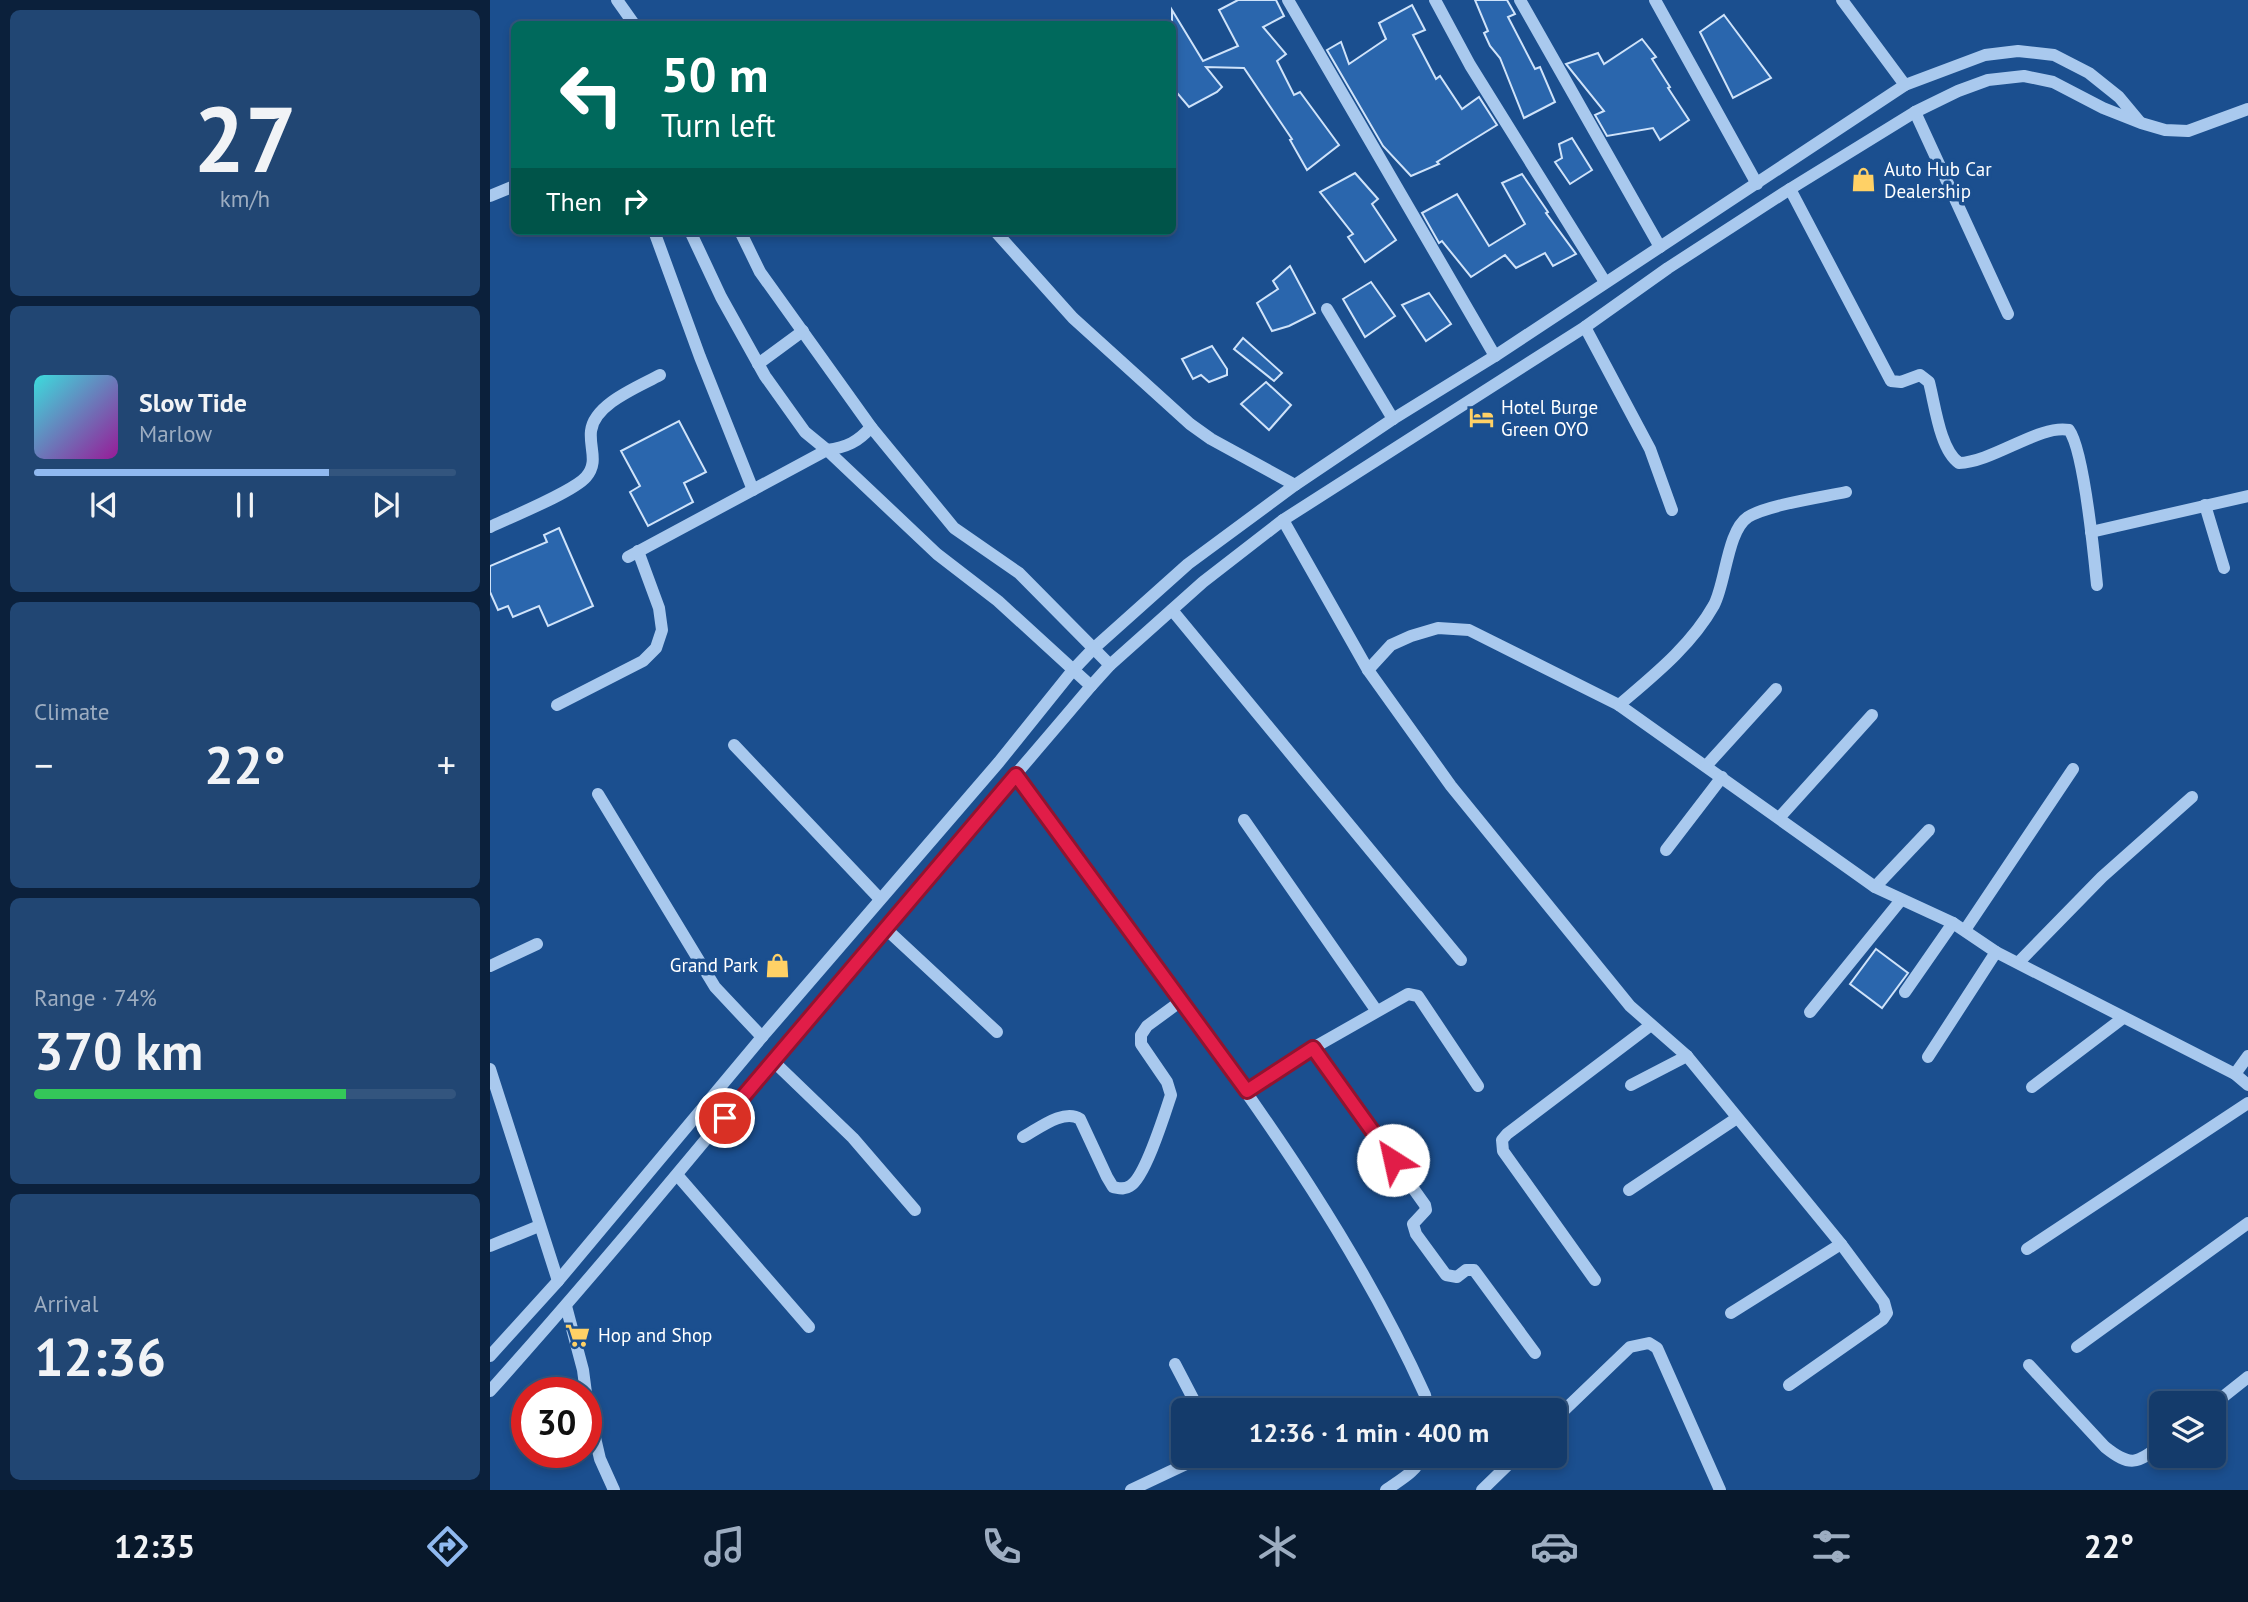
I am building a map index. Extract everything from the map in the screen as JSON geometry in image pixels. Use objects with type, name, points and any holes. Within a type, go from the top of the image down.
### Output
[{"type":"street","points":[[617,0],[632,21]]},
{"type":"street","points":[[1289,0],[1495,356]]},
{"type":"street","points":[[1435,0],[1470,65],[1605,282]]},
{"type":"street","points":[[1520,0],[1660,247]]},
{"type":"street","points":[[1655,0],[1757,184]]},
{"type":"street","points":[[1842,0],[1905,85]]},
{"type":"street","points":[[490,1356],[558,1280],[762,1037],[999,762],[1073,670],[1188,564],[1295,485],[1393,419],[1495,356],[1905,85],[1985,55],[2018,51],[2054,55],[2089,73],[2119,97],[2141,123]]},
{"type":"street","points":[[490,1391],[678,1176],[772,1060],[1110,665],[1203,582],[1283,520],[1585,327],[1668,268],[1790,189],[1915,112],[1958,91],[1988,80],[2024,76],[2053,82],[2103,108],[2165,130],[2188,131],[2248,109]]},
{"type":"street","points":[[1915,112],[2008,314]]},
{"type":"street","points":[[490,196],[511,187]]},
{"type":"street","points":[[1790,189],[1891,381],[1901,382],[1920,375],[1928,382],[1946,447],[1952,458],[1959,463],[1981,460],[2053,429],[2069,430],[2076,446],[2097,585]]},
{"type":"street","points":[[655,235],[700,358],[753,490]]},
{"type":"street","points":[[692,235],[721,297],[758,364],[805,432],[937,554],[998,601],[1091,686]]},
{"type":"street","points":[[742,235],[760,272],[871,427],[954,528],[1019,573],[1110,665]]},
{"type":"street","points":[[999,235],[1073,318],[1190,424],[1211,439],[1295,485]]},
{"type":"street","points":[[1327,309],[1393,419]]},
{"type":"street","points":[[1585,327],[1650,449],[1672,510]]},
{"type":"street","points":[[758,364],[803,331]]},
{"type":"street","points":[[490,527],[560,494],[586,478],[595,460],[590,432],[594,418],[616,398],[660,376]]},
{"type":"street","points":[[557,705],[643,661],[656,648],[662,630],[659,608],[633,554],[827,450],[848,447],[871,427]]},
{"type":"street","points":[[1619,705],[1665,666],[1715,604],[1734,540],[1740,525],[1747,518],[1762,511],[1846,492]]},
{"type":"street","points":[[2091,532],[2248,496]]},
{"type":"street","points":[[2205,505],[2224,568]]},
{"type":"street","points":[[1283,520],[1368,670],[1451,786],[1630,1006],[1687,1056],[1841,1244],[1884,1302],[1887,1313],[1883,1319],[1789,1385]]},
{"type":"street","points":[[1172,610],[1461,960]]},
{"type":"street","points":[[1368,670],[1391,645],[1411,635],[1438,628],[1469,630],[1619,705],[1875,887],[1953,923],[1996,952],[2235,1074],[2248,1085]]},
{"type":"street","points":[[1706,766],[1776,689]]},
{"type":"street","points":[[1779,818],[1872,715]]},
{"type":"street","points":[[734,746],[880,899]]},
{"type":"street","points":[[1965,930],[2073,769]]},
{"type":"street","points":[[1016,775],[1247,1091],[1296,1164],[1384,1307],[1426,1398]]},
{"type":"street","points":[[1666,850],[1722,778]]},
{"type":"street","points":[[598,794],[716,987],[762,1037]]},
{"type":"street","points":[[2019,962],[2102,877],[2192,797]]},
{"type":"street","points":[[1244,820],[1376,1010]]},
{"type":"street","points":[[1875,887],[1929,830]]},
{"type":"street","points":[[1810,1012],[1900,900]]},
{"type":"street","points":[[1905,992],[1953,923]]},
{"type":"street","points":[[885,928],[997,1032]]},
{"type":"street","points":[[490,966],[537,944]]},
{"type":"street","points":[[1928,1057],[1996,952]]},
{"type":"street","points":[[1247,1091],[1376,1010],[1408,994],[1419,996],[1478,1086]]},
{"type":"street","points":[[1023,1137],[1064,1115],[1073,1115],[1080,1119],[1113,1187],[1122,1189],[1131,1186],[1142,1172],[1171,1095],[1167,1082],[1141,1044],[1141,1035],[1147,1026],[1181,1001]]},
{"type":"street","points":[[2032,1087],[2123,1018]]},
{"type":"street","points":[[1595,1280],[1503,1151],[1502,1140],[1651,1025]]},
{"type":"street","points":[[1313,1048],[1424,1205],[1424,1215],[1413,1224],[1416,1234],[1446,1275],[1457,1277],[1466,1270],[1474,1270],[1535,1353]]},
{"type":"street","points":[[1632,1084],[1687,1056]]},
{"type":"street","points":[[2235,1074],[2248,1056]]},
{"type":"street","points":[[772,1060],[853,1138],[915,1210]]},
{"type":"street","points":[[490,1069],[558,1280]]},
{"type":"street","points":[[2027,1249],[2248,1103]]},
{"type":"street","points":[[1629,1190],[1737,1118]]},
{"type":"street","points":[[678,1176],[809,1327]]},
{"type":"street","points":[[2077,1347],[2248,1223]]},
{"type":"street","points":[[490,1246],[539,1226]]},
{"type":"street","points":[[1731,1313],[1841,1244]]},
{"type":"street","points":[[566,1306],[584,1377]]},
{"type":"street","points":[[1567,1408],[1630,1347],[1649,1343],[1657,1348],[1720,1490]]},
{"type":"street","points":[[1175,1364],[1193,1398]]},
{"type":"street","points":[[2029,1365],[2105,1447],[2119,1458],[2132,1462],[2149,1454]]},
{"type":"street","points":[[2226,1394],[2248,1377]]},
{"type":"street","points":[[602,1463],[614,1490]]},
{"type":"street","points":[[1131,1490],[1178,1468]]},
{"type":"street","points":[[1386,1490],[1414,1468]]},
{"type":"street","points":[[1482,1490],[1505,1468]]},
{"type":"building","points":[[1238,0],[1276,0],[1284,16],[1263,27],[1286,54],[1277,61],[1294,95],[1300,92],[1339,145],[1307,170],[1290,140],[1292,139],[1244,68],[1206,67],[1222,87],[1189,107],[1176,92],[1176,21],[1172,21],[1172,10],[1203,61],[1238,46],[1219,10]]},
{"type":"building","points":[[1475,0],[1507,0],[1515,14],[1508,17],[1535,69],[1540,67],[1555,102],[1524,118],[1500,58],[1484,33],[1488,31]]},
{"type":"building","points":[[1412,5],[1425,30],[1413,35],[1436,79],[1440,76],[1462,109],[1479,97],[1497,125],[1437,162],[1439,164],[1411,176],[1383,146],[1327,50],[1341,42],[1349,64],[1386,39],[1379,23]]},
{"type":"building","points":[[1724,15],[1771,78],[1733,98],[1700,32]]},
{"type":"building","points":[[1642,39],[1656,57],[1652,59],[1689,120],[1660,140],[1653,128],[1607,136],[1595,115],[1604,111],[1566,64],[1598,53],[1604,64]]},
{"type":"building","points":[[1572,138],[1592,170],[1570,184],[1555,162],[1562,158],[1559,144]]},
{"type":"building","points":[[1355,173],[1378,199],[1372,204],[1396,240],[1365,262],[1348,237],[1353,234],[1320,192]]},
{"type":"building","points":[[1522,174],[1576,254],[1553,266],[1545,253],[1516,268],[1505,255],[1471,277],[1442,241],[1439,243],[1422,213],[1457,194],[1489,246],[1525,224],[1502,183]]},
{"type":"building","points":[[1290,266],[1315,313],[1272,331],[1257,303],[1278,289],[1273,281]]},
{"type":"building","points":[[1371,282],[1395,316],[1365,337],[1343,299]]},
{"type":"building","points":[[1429,293],[1451,324],[1426,341],[1402,305]]},
{"type":"building","points":[[1243,338],[1282,373],[1274,381],[1234,349]]},
{"type":"building","points":[[1212,346],[1227,369],[1227,375],[1209,382],[1201,375],[1193,379],[1182,359]]},
{"type":"building","points":[[1266,382],[1291,405],[1269,430],[1241,404]]},
{"type":"building","points":[[679,421],[706,472],[684,483],[693,502],[648,526],[630,492],[640,486],[621,451]]},
{"type":"building","points":[[559,528],[593,606],[548,626],[539,606],[513,617],[508,606],[498,610],[490,592],[490,566],[547,542],[544,535]]},
{"type":"building","points":[[1876,949],[1908,973],[1882,1008],[1850,984]]},
{"type":"place","name":"Auto Hub Car Dealership","points":[[1864,180]]},
{"type":"place","name":"Hotel Burge Green OYO","points":[[1481,418]]},
{"type":"place","name":"Grand Park","points":[[778,965]]},
{"type":"place","name":"Hop and Shop","points":[[578,1335]]},
{"type":"route","points":[[725,1118],[1016,775],[1247,1091],[1313,1048],[1393,1160]]}]
